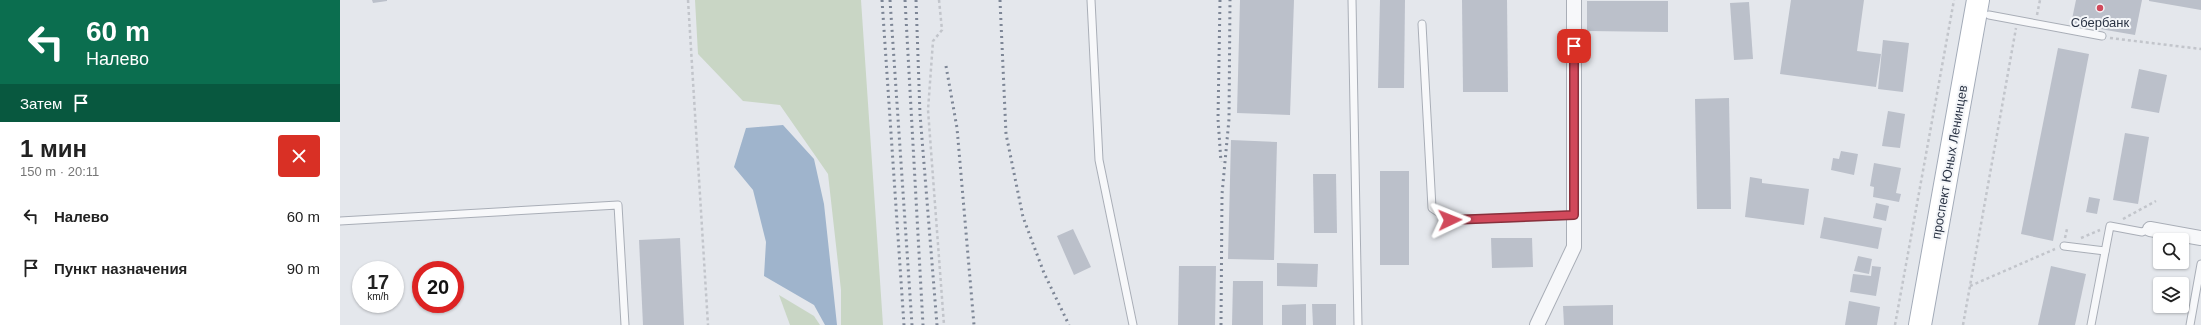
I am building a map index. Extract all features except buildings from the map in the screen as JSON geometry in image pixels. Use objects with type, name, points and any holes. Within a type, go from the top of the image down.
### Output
[{"type":"main road","name":"проспект Юных Ленинцев","points":[[1920,325],[1986,5]]},
{"type":"main road","name":"проспект Юных Ленинцев","points":[[1935,325],[1986,5]]},
{"type":"street","points":[[1537,325],[1574,247],[1574,0]]},
{"type":"street","points":[[2150,229],[2201,238]]},
{"type":"lane","points":[[1091,0],[1099,160],[1133,325]]},
{"type":"lane","points":[[1352,0],[1358,325]]},
{"type":"lane","points":[[1986,5],[2017,20],[2102,36]]},
{"type":"lane","points":[[1422,24],[1432,208],[1450,220],[1574,215]]},
{"type":"lane","points":[[340,221],[618,205],[625,325]]},
{"type":"lane","points":[[2091,325],[2110,226],[2142,232],[2150,229]]},
{"type":"lane","points":[[2064,246],[2106,251]]},
{"type":"lane","points":[[2190,325],[2201,264]]},
{"type":"path","points":[[688,0],[708,325]]},
{"type":"path","points":[[939,0],[942,30],[933,41],[928,110],[944,325]]},
{"type":"path","points":[[1895,325],[1954,0]]},
{"type":"path","points":[[2036,24],[2040,0]]},
{"type":"path","points":[[1964,325],[2017,20]]},
{"type":"path","points":[[2102,36],[2201,49]]},
{"type":"path","points":[[1970,286],[2064,246],[2067,229]]},
{"type":"green space","points":[[695,0],[861,0],[883,325],[841,325],[841,290],[828,174],[780,105],[743,101],[698,54]]},
{"type":"green space","points":[[779,295],[814,316],[820,325],[790,325]]},
{"type":"water","points":[[783,125],[814,159],[824,204],[837,325],[825,325],[814,305],[764,276],[766,242],[753,190],[734,167],[746,128]]},
{"type":"railway","points":[[882,0],[904,325]]},
{"type":"railway","points":[[890,0],[912,325]]},
{"type":"railway","points":[[905,0],[923,325]]},
{"type":"railway","points":[[916,0],[920,114],[937,325]]},
{"type":"railway","points":[[1000,0],[1006,134],[1023,217],[1044,273],[1069,325]]},
{"type":"railway","points":[[1220,0],[1218,119],[1221,162]]},
{"type":"railway","points":[[1221,325],[1222,194],[1229,119],[1230,0]]},
{"type":"railway","points":[[946,66],[957,128],[974,325]]},
{"type":"place","name":"Сбербанк","points":[[2100,8]]},
{"type":"route","points":[[1450,220],[1574,215],[1574,46]]}]
